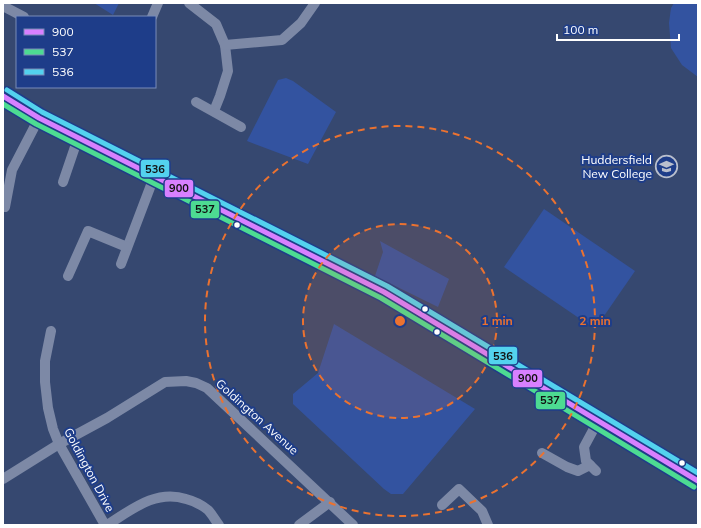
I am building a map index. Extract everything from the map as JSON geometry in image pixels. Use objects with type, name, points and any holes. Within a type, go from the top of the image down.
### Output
[{"type":"highway","points":[[3,96],[39,118],[384,292],[698,481]]},
{"type":"street","points":[[152,16],[158,3]]},
{"type":"street","points":[[189,3],[216,24],[225,45],[228,71],[214,111]]},
{"type":"street","points":[[225,45],[282,40],[301,23],[310,5]]},
{"type":"street","points":[[3,6],[22,16]]},
{"type":"street","points":[[196,102],[242,127]]},
{"type":"street","points":[[5,207],[12,170],[39,118]]},
{"type":"street","points":[[63,182],[78,138]]},
{"type":"street","points":[[121,264],[154,177]]},
{"type":"street","points":[[68,276],[88,231],[127,247]]},
{"type":"street","name":"Goldington Drive","points":[[50,331],[45,361],[46,395],[53,429],[59,444],[106,525]]},
{"type":"street","name":"Goldington Avenue","points":[[3,479],[59,444],[107,418],[165,382],[186,381],[196,383],[207,388],[353,525]]},
{"type":"street","points":[[542,453],[567,467],[578,471],[593,468],[586,461],[584,447],[598,421]]},
{"type":"street","points":[[442,505],[459,489],[482,512],[488,525]]},
{"type":"street","points":[[106,525],[149,500],[166,496],[179,496],[201,505],[208,510],[219,525]]},
{"type":"street","points":[[299,525],[330,502]]},
{"type":"shaded area","points":[[94,3],[119,3],[113,15]]},
{"type":"shaded area","points":[[674,3],[698,3],[698,77],[682,65],[671,48],[669,23],[671,8]]},
{"type":"shaded area","points":[[286,78],[293,81],[336,112],[308,164],[247,141],[278,80]]},
{"type":"shaded area","points":[[544,209],[635,271],[595,329],[504,267]]},
{"type":"shaded area","points":[[380,241],[449,279],[438,307],[375,276],[383,252]]},
{"type":"shaded area","points":[[334,324],[475,409],[403,494],[391,494],[384,489],[293,404],[293,394],[318,373]]},
{"type":"transit line","name":"536","points":[[7,90],[42,112],[387,286],[698,473]]},
{"type":"transit line","name":"900","points":[[3,96],[39,118],[384,292],[698,481]]},
{"type":"transit line","name":"537","points":[[3,104],[36,124],[381,298],[694,487]]},
{"type":"place","name":"Huddersfield New College","points":[[667,167]]}]
